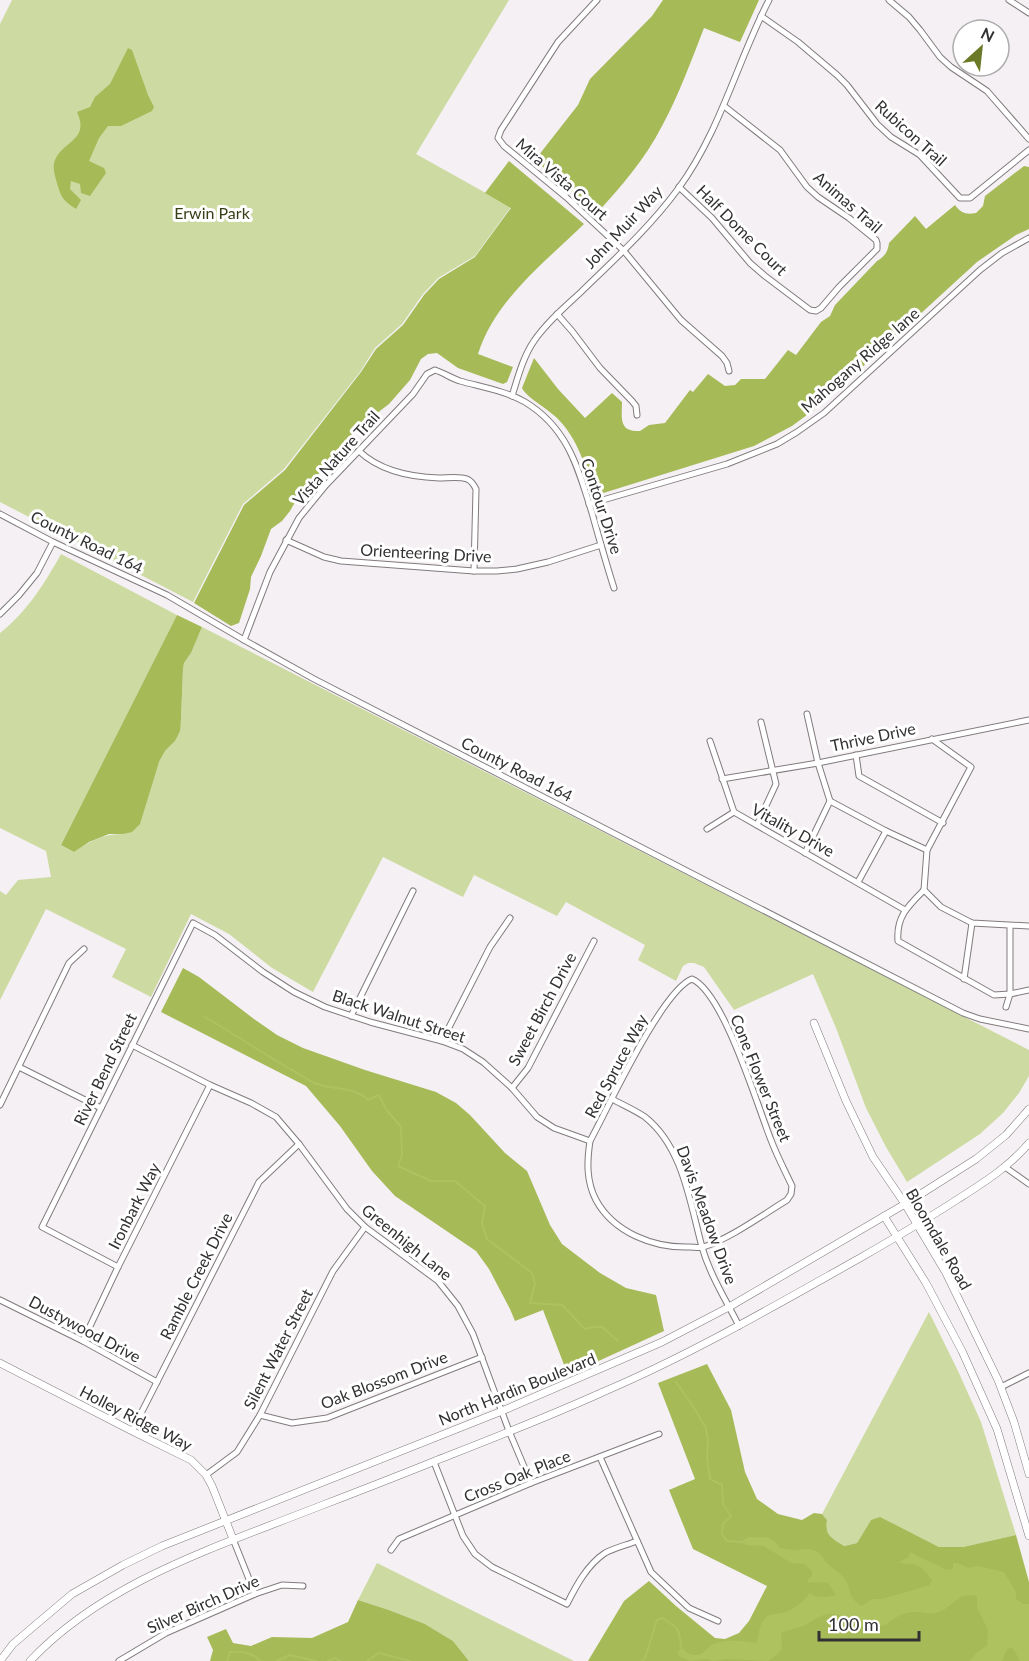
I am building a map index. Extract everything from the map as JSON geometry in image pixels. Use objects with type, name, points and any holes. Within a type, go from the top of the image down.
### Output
[{"type":"street","name":"Mira Vista Court","points":[[597,0],[558,42],[498,138],[504,146],[566,197],[624,251],[681,320],[722,356],[729,371]]},
{"type":"street","name":"John Muir Way","points":[[512,396],[532,343],[544,328],[624,251],[679,188],[724,105],[760,16],[769,0]]},
{"type":"street","points":[[889,0],[920,30],[940,57],[987,91],[1029,139]]},
{"type":"street","points":[[1009,0],[1029,14]]},
{"type":"street","name":"Rubicon Trail","points":[[760,16],[798,42],[837,75],[877,124],[920,155],[957,196],[963,199],[970,198],[1029,150]]},
{"type":"street","name":"Animas Trail","points":[[724,105],[780,150],[807,187],[818,197],[876,240],[875,252],[816,311]]},
{"type":"street","name":"Half Dome Court","points":[[679,188],[712,218],[735,246],[765,276],[810,310],[816,311]]},
{"type":"street","name":"Mahogany Ridge lane","points":[[589,504],[727,464],[777,444],[797,432],[839,399],[980,270],[1002,253],[1029,238]]},
{"type":"street","points":[[557,314],[600,368],[633,401],[637,415]]},
{"type":"street","name":"Contour Drive","points":[[435,370],[525,402],[557,429],[568,446],[578,469],[614,588]]},
{"type":"street","name":"Vista Nature Trail","points":[[244,640],[270,572],[286,540],[309,504],[413,394],[427,374],[435,370]]},
{"type":"street","points":[[359,451],[370,460],[397,472],[427,477],[466,478],[473,483],[476,489],[474,571]]},
{"type":"street","name":"County Road 164","points":[[0,514],[53,542],[167,595],[334,690],[963,1013],[980,1019],[1029,1029]]},
{"type":"street","name":"Orienteering Drive","points":[[286,540],[324,557],[341,561],[474,571],[517,569],[601,545]]},
{"type":"street","points":[[0,614],[20,596],[37,573],[53,542]]},
{"type":"street","points":[[806,853],[830,801],[818,763],[807,714]]},
{"type":"street","name":"Thrive Drive","points":[[722,779],[818,763],[1029,720]]},
{"type":"street","points":[[757,825],[776,784],[761,722]]},
{"type":"street","points":[[932,739],[971,767],[927,850],[924,890],[905,910],[897,928],[898,941],[994,995],[1029,990]]},
{"type":"street","name":"Vitality Drive","points":[[710,741],[734,812],[905,910]]},
{"type":"street","points":[[856,755],[859,776],[943,823]]},
{"type":"street","points":[[830,801],[927,850]]},
{"type":"street","points":[[707,829],[734,812]]},
{"type":"street","points":[[858,882],[886,831]]},
{"type":"street","points":[[924,890],[941,907],[972,923],[1029,927]]},
{"type":"street","points":[[351,1016],[412,891]]},
{"type":"street","points":[[442,1041],[490,947],[510,918]]},
{"type":"street","name":"Black Walnut Street","points":[[193,923],[214,935],[294,992],[325,1007],[463,1049],[483,1062],[512,1088],[537,1117],[554,1128],[590,1142]]},
{"type":"street","name":"River Bend Street","points":[[118,1267],[42,1227],[193,923]]},
{"type":"street","points":[[964,979],[972,923]]},
{"type":"street","points":[[1006,1007],[1010,994],[1010,926]]},
{"type":"street","name":"Sweet Birch Drive","points":[[512,1088],[528,1068],[594,941]]},
{"type":"street","points":[[0,1105],[69,963],[84,949]]},
{"type":"street","name":"Red Spruce Way","points":[[590,1142],[650,1027],[684,984],[692,979]]},
{"type":"street","name":"Cone Flower Street","points":[[692,979],[698,981],[705,990],[727,1025],[772,1144],[792,1186],[787,1200],[726,1237],[702,1247]]},
{"type":"street","name":"Bloomdale Road","points":[[814,1023],[846,1101],[873,1157],[905,1204],[946,1273],[1001,1387],[1029,1474]]},
{"type":"street","name":"Greenhigh Lane","points":[[132,1045],[276,1117],[347,1209],[365,1227],[438,1281],[458,1306],[473,1334],[531,1483]]},
{"type":"street","points":[[20,1067],[101,1108]]},
{"type":"street","name":"Ironbark Way","points":[[83,1341],[210,1085]]},
{"type":"street","name":"Davis Meadow Drive","points":[[612,1099],[645,1117],[669,1146],[682,1173],[711,1274],[740,1326]]},
{"type":"street","name":"North Hardin Boulevard","points":[[0,1661],[13,1644],[72,1594],[162,1546],[502,1411],[662,1342],[885,1216],[976,1159],[1006,1135],[1029,1109]]},
{"type":"street","points":[[590,1142],[587,1158],[589,1179],[596,1200],[609,1217],[628,1232],[650,1243],[672,1248],[702,1247]]},
{"type":"street","points":[[30,1661],[73,1622],[116,1594],[162,1570],[233,1539],[434,1462],[605,1392],[740,1326],[918,1225],[992,1178],[1019,1155],[1029,1143]]},
{"type":"street","name":"Ramble Creek Drive","points":[[132,1431],[259,1182],[299,1144]]},
{"type":"street","points":[[1005,1167],[1029,1184]]},
{"type":"street","name":"Bloomdale Road","points":[[885,1216],[926,1284],[962,1351],[997,1429],[1029,1536]]},
{"type":"street","name":"Silent Water Street","points":[[206,1475],[237,1452],[260,1415],[333,1271],[365,1227]]},
{"type":"street","name":"Dustywood Drive","points":[[0,1300],[83,1341],[157,1382]]},
{"type":"street","name":"Oak Blossom Drive","points":[[260,1415],[292,1423],[327,1418],[482,1357]]},
{"type":"street","name":"Holley Ridge Way","points":[[0,1364],[185,1456],[197,1466],[206,1475],[216,1493],[255,1594]]},
{"type":"street","points":[[1001,1387],[1029,1373]]},
{"type":"street","name":"Cross Oak Place","points":[[391,1551],[399,1539],[531,1483],[659,1434]]},
{"type":"street","points":[[600,1457],[651,1572],[689,1608],[718,1621]]},
{"type":"street","points":[[434,1462],[463,1536],[475,1554],[492,1567],[567,1604],[587,1570],[605,1553],[637,1541]]},
{"type":"street","name":"Silver Birch Drive","points":[[119,1661],[166,1633],[255,1594],[282,1585],[303,1586]]},
{"type":"green space","name":"Erwin Park","points":[[12,0],[509,0],[416,154],[511,207],[475,256],[438,278],[423,294],[402,324],[375,348],[360,372],[284,469],[243,504],[193,602],[0,502],[0,24]]},
{"type":"green space","points":[[61,554],[177,615],[61,845],[74,852],[97,839],[123,834],[149,790],[165,751],[175,741],[181,719],[184,663],[202,627],[1029,1050],[1029,1076],[1003,1113],[980,1134],[907,1182],[866,1108],[813,974],[734,1010],[704,967],[688,963],[683,966],[676,981],[638,960],[645,945],[566,902],[557,916],[474,875],[463,897],[383,857],[313,992],[272,968],[229,934],[191,914],[151,997],[112,977],[126,949],[46,909],[0,1000],[0,891],[6,895],[18,880],[51,877],[46,851],[0,828],[0,633],[34,597]]},
{"type":"green space","points":[[929,1312],[981,1422],[1016,1535],[963,1547],[939,1547],[915,1535],[871,1520],[857,1543],[843,1546],[830,1536],[827,1530],[827,1520],[822,1514]]},
{"type":"green space","points":[[377,1563],[574,1661],[469,1661],[453,1641],[425,1624],[358,1600]]},
{"type":"shaded area","points":[[663,0],[759,0],[740,42],[704,28],[679,90],[655,138],[632,172],[596,214],[535,160],[578,105],[590,79],[652,16]]},
{"type":"shaded area","points":[[128,48],[132,50],[154,107],[152,111],[121,126],[108,126],[99,138],[89,161],[104,168],[106,173],[90,196],[81,193],[80,184],[71,181],[70,189],[81,200],[76,209],[60,192],[54,172],[55,160],[78,134],[80,121],[77,112],[90,107],[95,97],[110,84]]},
{"type":"shaded area","points":[[509,161],[584,224],[522,283],[496,316],[486,335],[478,354],[513,367],[507,382],[503,384],[458,368],[437,353],[428,354],[421,359],[410,380],[389,404],[355,430],[332,462],[303,488],[282,521],[271,529],[251,577],[250,589],[239,623],[231,626],[194,603],[244,505],[285,470],[361,372],[376,349],[403,325],[424,295],[439,279],[475,257],[511,208],[485,193]]},
{"type":"shaded area","points":[[1024,166],[1029,167],[1029,229],[1016,235],[977,262],[823,403],[792,426],[754,446],[597,495],[594,493],[580,453],[564,426],[522,388],[534,358],[585,418],[612,393],[622,402],[622,418],[625,426],[633,431],[640,431],[649,425],[665,423],[690,390],[693,392],[708,374],[725,386],[735,385],[741,379],[765,379],[788,350],[796,355],[821,322],[830,316],[835,305],[884,256],[889,243],[915,216],[926,229],[955,205],[964,213],[976,213],[983,206],[985,196]]},
{"type":"shaded area","points":[[177,615],[202,627],[184,663],[180,731],[159,762],[140,824],[132,832],[109,834],[89,842],[74,852],[61,845]]},
{"type":"shaded area","points":[[183,968],[199,977],[277,1035],[303,1048],[436,1092],[456,1103],[505,1153],[527,1171],[550,1225],[562,1244],[600,1273],[626,1288],[656,1295],[664,1331],[568,1375],[543,1310],[515,1321],[489,1269],[476,1251],[395,1196],[372,1171],[340,1126],[306,1086],[161,1012]]},
{"type":"shaded area","points":[[707,1364],[731,1410],[745,1472],[757,1499],[778,1514],[802,1520],[814,1513],[822,1514],[827,1520],[827,1530],[830,1536],[844,1546],[857,1543],[871,1520],[880,1517],[939,1547],[963,1547],[1016,1535],[1029,1582],[1029,1661],[588,1661],[624,1601],[649,1581],[715,1638],[725,1639],[739,1633],[749,1621],[767,1586],[693,1549],[669,1490],[695,1479],[658,1383]]},
{"type":"shaded area","points":[[748,1537],[770,1538],[780,1548],[808,1549],[817,1552],[843,1577],[852,1596],[862,1606],[872,1599],[882,1599],[930,1585],[932,1580],[920,1567],[899,1562],[908,1557],[911,1552],[946,1570],[953,1569],[953,1563],[958,1563],[968,1568],[978,1566],[1004,1572],[1016,1592],[1016,1599],[1023,1604],[1029,1604],[1029,1661],[1020,1661],[1011,1647],[1007,1649],[1002,1661],[970,1661],[976,1653],[987,1646],[988,1630],[977,1607],[977,1596],[970,1595],[961,1597],[937,1613],[909,1613],[876,1627],[861,1625],[835,1614],[824,1615],[803,1626],[781,1633],[782,1648],[768,1661],[706,1659],[690,1661],[679,1656],[678,1651],[684,1649],[696,1655],[721,1642],[756,1643],[761,1623],[768,1616],[791,1609],[810,1593],[819,1597],[836,1595],[828,1583],[807,1582],[812,1576],[812,1571],[805,1564],[791,1563],[764,1546],[746,1545],[741,1542]]},
{"type":"shaded area","points":[[358,1600],[425,1624],[453,1641],[469,1661],[210,1661],[213,1650],[207,1637],[226,1629],[233,1643],[251,1646],[272,1637],[312,1638],[348,1622]]},
{"type":"waterway","points":[[205,1017],[314,1083],[356,1092],[368,1100],[379,1095],[386,1109],[401,1127],[402,1155],[398,1166],[431,1181],[455,1181],[485,1206],[482,1223],[487,1239],[532,1273],[535,1283],[530,1303],[562,1305],[585,1329],[602,1327],[618,1341]]},
{"type":"waterway","points":[[676,1382],[706,1428],[710,1479],[722,1485],[723,1504],[731,1516],[723,1524],[722,1534],[727,1541],[742,1542]]},
{"type":"waterway","points":[[642,1661],[657,1620],[662,1618],[678,1631],[681,1652]]},
{"type":"waterway","points":[[227,1661],[230,1652],[250,1654],[260,1661]]},
{"type":"waterway","points":[[367,1661],[379,1653],[410,1661]]},
{"type":"waterway","points":[[277,1661],[290,1655],[316,1661]]},
{"type":"waterway","points":[[328,1661],[335,1658],[340,1661]]}]
